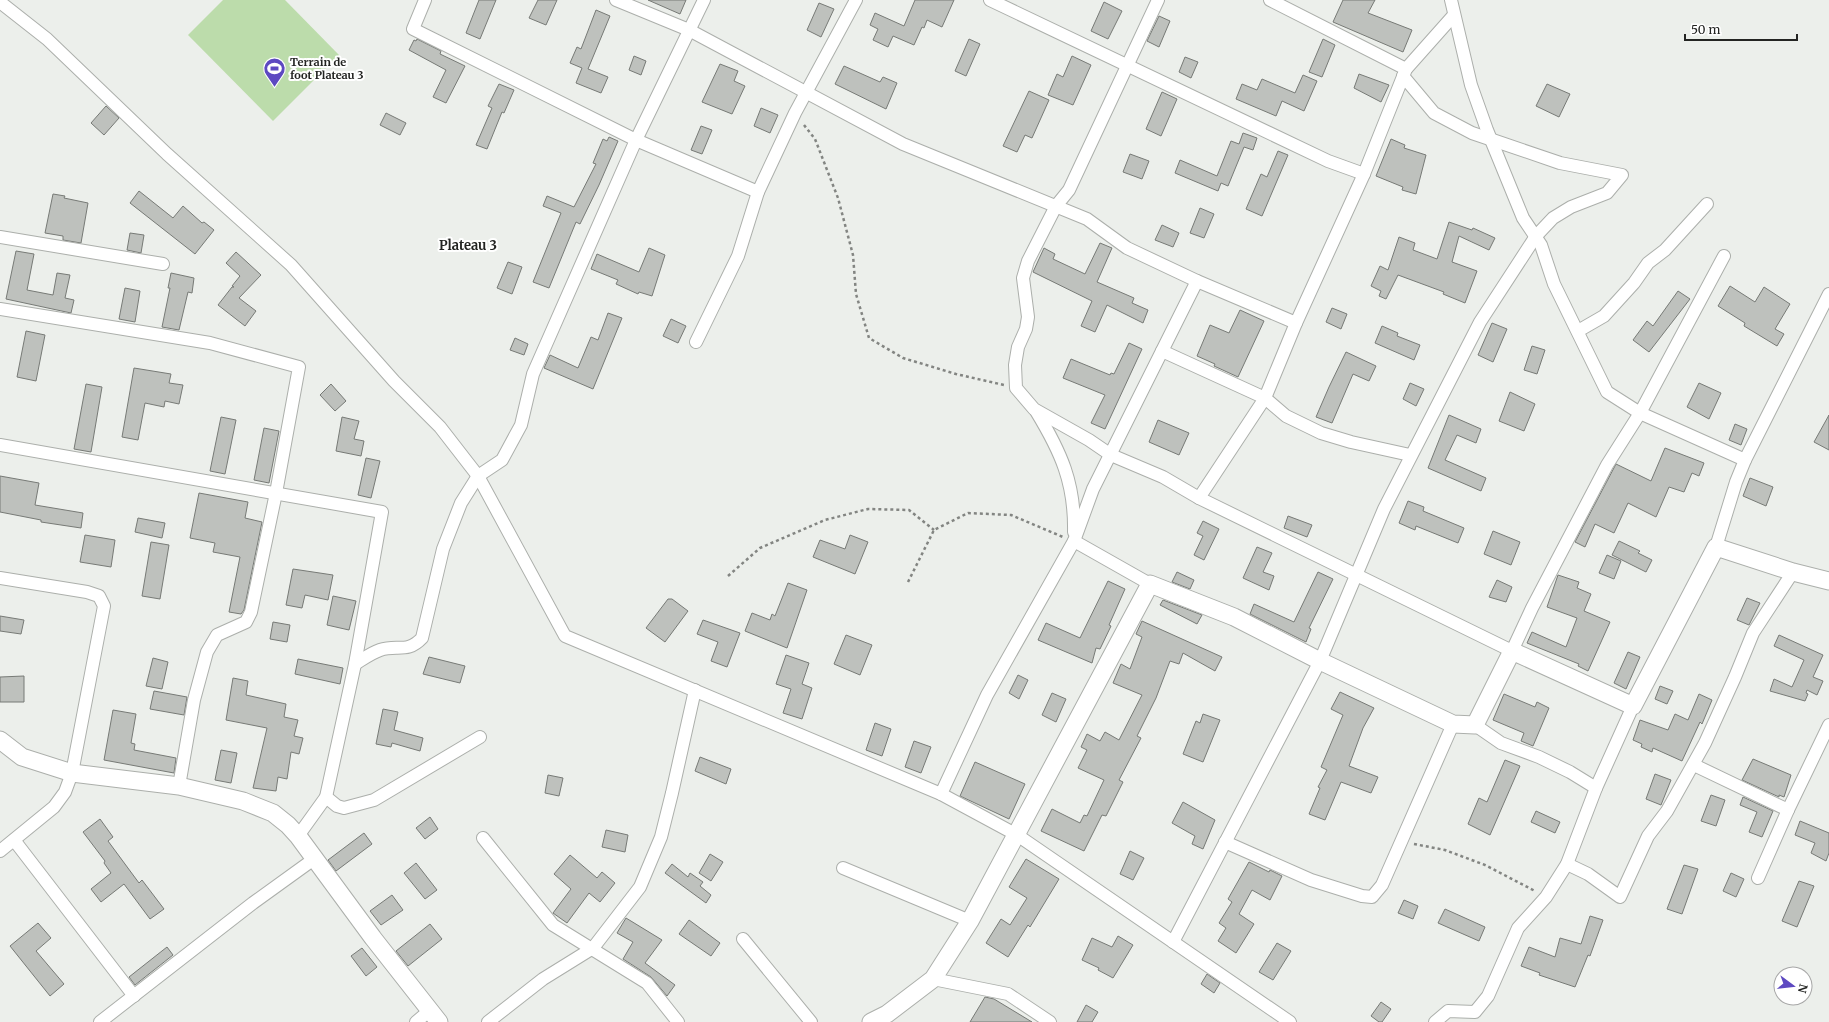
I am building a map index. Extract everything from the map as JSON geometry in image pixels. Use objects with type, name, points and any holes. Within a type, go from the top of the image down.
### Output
[{"type":"street","points":[[425,0],[414,29],[636,140],[758,192]]},
{"type":"street","points":[[616,0],[689,30],[903,144],[1087,219],[1127,248],[1197,281],[1296,323]]},
{"type":"street","points":[[355,664],[369,654],[382,649],[400,649],[415,645],[422,638],[443,549],[461,503],[478,476],[502,460],[521,425],[533,374],[636,140],[704,0]]},
{"type":"street","points":[[696,342],[738,256],[758,192],[805,93],[856,0]]},
{"type":"street","points":[[990,0],[1328,161],[1364,174]]},
{"type":"street","points":[[1074,542],[1074,508],[1068,476],[1053,439],[1034,409],[1016,388],[1015,365],[1018,346],[1026,329],[1028,317],[1023,278],[1028,261],[1056,206],[1069,190],[1158,0]]},
{"type":"street","points":[[1173,942],[1320,661],[1384,509],[1410,455],[1480,322],[1536,236],[1553,218],[1571,207],[1607,193],[1622,175],[1560,163],[1514,147],[1491,141],[1472,133],[1434,113],[1404,73],[1270,0]]},
{"type":"street","points":[[1451,0],[1470,85],[1491,141],[1523,218],[1541,245],[1554,284],[1607,392],[1640,413],[1745,460]]},
{"type":"street","points":[[0,2],[48,39],[167,154],[291,265],[394,381],[440,426],[478,476],[564,636],[941,794],[1017,835],[1290,1022]]},
{"type":"street","points":[[1199,498],[1265,398],[1296,323],[1364,174],[1404,73],[1454,15]]},
{"type":"street","points":[[1578,331],[1604,316],[1634,283],[1648,263],[1665,250],[1707,204]]},
{"type":"street","points":[[0,237],[163,264]]},
{"type":"street","points":[[1475,725],[1532,608],[1607,465],[1640,413],[1724,256]]},
{"type":"street","points":[[941,794],[987,695],[1074,542],[1093,489],[1197,281]]},
{"type":"street","points":[[1435,1022],[1448,1011],[1476,1012],[1488,996],[1518,928],[1546,897],[1567,864],[1596,788],[1633,706],[1716,547],[1736,482],[1745,460],[1829,294]]},
{"type":"street","points":[[0,309],[210,343],[299,367],[276,493],[251,612],[246,622],[217,635],[207,652],[194,700],[178,786]]},
{"type":"street","points":[[1162,351],[1265,398],[1286,416],[1321,433],[1351,442],[1410,455]]},
{"type":"street","points":[[1034,409],[1089,440],[1111,455],[1163,477],[1199,498],[1512,651],[1633,706]]},
{"type":"street","points":[[0,445],[382,512],[355,664],[326,797],[298,836]]},
{"type":"street","points":[[1074,542],[1150,584],[1234,617],[1320,661],[1453,724],[1475,725],[1501,743],[1539,757],[1570,772],[1596,788]]},
{"type":"street","points":[[1716,547],[1793,572],[1829,581]]},
{"type":"street","points":[[1567,864],[1588,874],[1620,897],[1648,836],[1667,811],[1694,765],[1735,677],[1753,632],[1793,572]]},
{"type":"street","points":[[0,578],[87,592],[100,596],[103,602],[103,615],[72,773],[65,792],[54,807],[0,851]]},
{"type":"street","points":[[872,1022],[884,1018],[933,979],[970,921],[1150,584]]},
{"type":"street","points":[[488,1022],[543,979],[593,948],[640,887],[661,837],[695,690]]},
{"type":"street","points":[[1226,842],[1311,880],[1362,896],[1372,897],[1382,886],[1453,724]]},
{"type":"street","points":[[1758,878],[1788,810],[1829,724]]},
{"type":"street","points":[[326,797],[337,806],[344,808],[374,800],[480,737]]},
{"type":"street","points":[[0,740],[22,757],[72,773],[178,786],[243,801],[273,813],[288,825],[298,836],[434,1017],[416,1022]]},
{"type":"street","points":[[1694,765],[1788,810]]},
{"type":"street","points":[[484,838],[553,925],[593,948],[647,983],[678,1022]]},
{"type":"street","points":[[14,840],[134,996]]},
{"type":"street","points":[[100,1022],[253,903],[314,859]]},
{"type":"street","points":[[843,868],[970,921]]},
{"type":"street","points":[[743,939],[811,1022]]},
{"type":"street","points":[[933,979],[1008,994],[1050,1022]]},
{"type":"path","points":[[795,113],[815,139],[838,198],[853,255],[856,294],[869,338],[903,358],[956,374],[1016,388]]},
{"type":"path","points":[[728,576],[760,548],[825,520],[868,509],[909,510],[934,530]]},
{"type":"path","points":[[908,582],[934,530],[968,513],[1011,515],[1074,542]]},
{"type":"path","points":[[1401,842],[1445,850],[1485,865],[1546,897]]},
{"type":"green space","name":"Terrain de foot Plateau 3","points":[[223,0],[285,0],[339,55],[273,121],[188,35]]},
{"type":"building","points":[[479,0],[496,0],[480,39],[466,33]]},
{"type":"building","points":[[538,0],[557,0],[546,25],[529,18]]},
{"type":"building","points":[[648,0],[686,0],[680,14]]},
{"type":"building","points":[[915,0],[954,0],[942,27],[927,20],[924,28],[922,27],[914,45],[893,36],[888,47],[873,40],[878,29],[870,25],[875,13],[904,26]]},
{"type":"building","points":[[1343,0],[1375,0],[1368,13],[1412,30],[1403,52],[1333,22]]},
{"type":"building","points":[[1104,2],[1122,11],[1108,39],[1091,31]]},
{"type":"building","points":[[819,3],[834,9],[821,37],[807,30]]},
{"type":"building","points":[[596,10],[610,16],[588,69],[608,77],[601,93],[576,83],[582,68],[570,63],[577,47],[581,49]]},
{"type":"building","points":[[1159,16],[1170,21],[1159,47],[1147,41]]},
{"type":"building","points":[[417,39],[441,51],[440,54],[465,66],[446,103],[433,97],[446,70],[409,50],[414,40],[416,41]]},
{"type":"building","points":[[969,39],[980,44],[966,76],[955,71]]},
{"type":"building","points":[[1323,39],[1335,45],[1322,77],[1309,72]]},
{"type":"building","points":[[634,56],[646,61],[641,75],[629,70]]},
{"type":"building","points":[[1072,56],[1091,65],[1073,105],[1048,95],[1057,74],[1063,77]]},
{"type":"building","points":[[1185,57],[1198,62],[1191,78],[1179,72]]},
{"type":"building","points":[[720,64],[738,71],[734,81],[745,86],[732,114],[702,102]]},
{"type":"building","points":[[844,66],[880,82],[883,77],[897,83],[886,109],[835,84]]},
{"type":"building","points":[[1359,74],[1389,85],[1381,102],[1354,88]]},
{"type":"building","points":[[1303,75],[1317,81],[1304,111],[1282,101],[1276,116],[1236,99],[1242,84],[1257,90],[1262,79],[1295,93]]},
{"type":"building","points":[[499,84],[514,90],[504,113],[502,112],[487,149],[476,145],[492,108],[488,106]]},
{"type":"building","points":[[1547,84],[1570,94],[1559,117],[1536,106]]},
{"type":"building","points":[[1029,91],[1049,100],[1032,138],[1025,135],[1017,152],[1003,146]]},
{"type":"building","points":[[1162,92],[1177,99],[1161,136],[1146,129]]},
{"type":"building","points":[[106,106],[119,118],[104,135],[91,123]]},
{"type":"building","points":[[761,108],[778,115],[770,133],[754,126]]},
{"type":"building","points":[[386,113],[406,123],[400,135],[380,125]]},
{"type":"building","points":[[701,126],[712,130],[702,154],[691,150]]},
{"type":"building","points":[[1243,133],[1257,138],[1253,150],[1244,147],[1228,186],[1221,183],[1218,191],[1175,173],[1180,160],[1217,176],[1231,141],[1239,144]]},
{"type":"building","points":[[609,137],[618,141],[580,224],[576,222],[549,288],[533,282],[561,213],[543,206],[547,196],[574,207],[596,164],[593,163],[603,139],[607,141]]},
{"type":"building","points":[[1391,139],[1405,145],[1404,148],[1426,155],[1416,194],[1402,190],[1403,187],[1376,176]]},
{"type":"building","points":[[1278,151],[1288,155],[1262,216],[1246,209],[1261,174],[1267,177]]},
{"type":"building","points":[[1130,154],[1149,161],[1142,179],[1123,172]]},
{"type":"building","points":[[139,191],[173,218],[183,206],[202,223],[204,222],[214,230],[195,254],[130,203]]},
{"type":"building","points":[[53,194],[88,203],[81,243],[63,240],[63,236],[45,233]]},
{"type":"building","points":[[1200,208],[1214,214],[1204,238],[1190,233]]},
{"type":"building","points":[[1449,222],[1472,230],[1473,228],[1495,238],[1489,250],[1459,236],[1452,262],[1477,271],[1465,303],[1443,294],[1444,292],[1398,275],[1386,299],[1379,296],[1381,291],[1371,286],[1380,266],[1388,270],[1399,237],[1415,243],[1413,250],[1437,259]]},
{"type":"building","points":[[1162,225],[1179,233],[1173,247],[1155,240]]},
{"type":"building","points":[[130,233],[144,235],[141,253],[127,250]]},
{"type":"building","points":[[1100,243],[1112,248],[1097,282],[1134,298],[1132,303],[1148,310],[1143,323],[1107,305],[1095,332],[1081,326],[1092,301],[1033,272],[1044,248],[1055,254],[1053,259],[1085,274]]},
{"type":"building","points":[[649,248],[665,255],[652,296],[639,292],[638,294],[616,284],[618,280],[591,269],[597,254],[639,272]]},
{"type":"building","points":[[16,251],[34,254],[27,290],[53,295],[57,273],[70,275],[65,298],[74,300],[71,313],[6,299]]},
{"type":"building","points":[[236,252],[261,275],[239,298],[256,311],[245,326],[218,305],[232,287],[234,287],[232,286],[240,276],[226,263]]},
{"type":"building","points":[[508,262],[522,267],[512,294],[497,288]]},
{"type":"building","points":[[171,273],[194,278],[192,293],[188,292],[179,330],[162,327],[170,288],[168,288]]},
{"type":"building","points":[[1730,286],[1755,302],[1764,287],[1790,304],[1775,329],[1784,334],[1777,346],[1744,326],[1745,323],[1718,306]]},
{"type":"building","points":[[125,288],[140,291],[135,322],[119,319]]},
{"type":"building","points":[[1678,291],[1690,299],[1649,352],[1633,340],[1647,321],[1653,326]]},
{"type":"building","points":[[1332,308],[1347,314],[1341,329],[1326,322]]},
{"type":"building","points":[[1240,310],[1264,321],[1238,377],[1197,356],[1210,325],[1229,333]]},
{"type":"building","points":[[608,313],[622,318],[593,389],[544,368],[550,355],[578,368],[591,337],[598,340]]},
{"type":"building","points":[[671,319],[686,326],[678,343],[663,336]]},
{"type":"building","points":[[1492,323],[1507,329],[1493,362],[1478,355]]},
{"type":"building","points":[[1382,326],[1398,333],[1397,336],[1420,345],[1414,360],[1375,343]]},
{"type":"building","points":[[26,331],[45,335],[36,381],[17,377]]},
{"type":"building","points":[[515,338],[528,344],[524,355],[510,350]]},
{"type":"building","points":[[1129,343],[1142,349],[1105,429],[1091,423],[1105,395],[1063,378],[1071,359],[1110,375],[1111,373],[1114,374]]},
{"type":"building","points":[[1532,346],[1545,350],[1537,374],[1524,370]]},
{"type":"building","points":[[1346,352],[1376,366],[1369,381],[1353,374],[1332,423],[1316,417]]},
{"type":"building","points":[[134,368],[171,374],[169,383],[183,385],[179,404],[165,401],[164,407],[145,403],[138,440],[122,437]]},
{"type":"building","points":[[1410,383],[1424,389],[1416,406],[1403,399]]},
{"type":"building","points":[[1699,383],[1721,393],[1709,419],[1687,407]]},
{"type":"building","points":[[86,384],[102,387],[91,452],[74,449]]},
{"type":"building","points":[[331,384],[346,401],[335,411],[320,395]]},
{"type":"building","points":[[1510,392],[1535,404],[1524,431],[1499,421]]},
{"type":"building","points":[[1449,415],[1481,429],[1476,443],[1457,435],[1445,460],[1486,478],[1481,491],[1428,468]]},
{"type":"building","points":[[1829,415],[1829,450],[1814,442]]},
{"type":"building","points":[[221,417],[236,420],[225,474],[210,471]]},
{"type":"building","points":[[342,417],[359,421],[354,439],[364,441],[361,456],[336,451]]},
{"type":"building","points":[[1158,420],[1189,433],[1179,455],[1149,442]]},
{"type":"building","points":[[1735,424],[1747,429],[1741,445],[1729,440]]},
{"type":"building","points":[[264,428],[279,431],[269,483],[254,480]]},
{"type":"building","points":[[1665,448],[1704,463],[1699,476],[1692,473],[1684,492],[1669,487],[1656,517],[1628,503],[1614,533],[1595,524],[1585,547],[1575,542],[1616,464],[1651,481]]},
{"type":"building","points":[[366,458],[380,461],[371,498],[358,495]]},
{"type":"building","points":[[0,476],[39,483],[35,505],[83,513],[81,528],[41,522],[41,520],[0,512]]},
{"type":"building","points":[[1750,478],[1773,487],[1766,506],[1743,496]]},
{"type":"building","points":[[199,493],[248,502],[245,518],[262,522],[244,610],[241,614],[229,612],[240,557],[213,552],[215,543],[190,538]]},
{"type":"building","points":[[1408,501],[1424,507],[1423,511],[1464,528],[1458,543],[1416,526],[1415,530],[1399,523]]},
{"type":"building","points":[[1288,516],[1312,525],[1307,537],[1284,528]]},
{"type":"building","points":[[138,518],[165,523],[162,538],[135,532]]},
{"type":"building","points":[[1203,521],[1219,529],[1204,560],[1194,555],[1203,536],[1197,533]]},
{"type":"building","points":[[1493,531],[1520,542],[1511,565],[1484,554]]},
{"type":"building","points":[[85,535],[115,540],[111,567],[80,562]]},
{"type":"building","points":[[850,535],[868,542],[855,574],[813,557],[820,540],[845,549]]},
{"type":"building","points":[[1619,541],[1640,551],[1638,553],[1652,560],[1646,572],[1612,555]]},
{"type":"building","points":[[151,542],[169,545],[160,599],[142,596]]},
{"type":"building","points":[[1257,547],[1272,553],[1263,572],[1274,576],[1269,590],[1243,578]]},
{"type":"building","points":[[1607,555],[1621,561],[1614,579],[1599,573]]},
{"type":"building","points":[[293,569],[333,575],[328,600],[305,595],[302,608],[286,605]]},
{"type":"building","points":[[1177,572],[1194,580],[1190,589],[1172,582]]},
{"type":"building","points":[[1318,572],[1333,579],[1309,628],[1311,629],[1306,642],[1250,614],[1254,604],[1294,622]]},
{"type":"building","points":[[1558,575],[1579,582],[1577,588],[1591,594],[1584,611],[1610,622],[1588,671],[1578,666],[1579,664],[1527,643],[1532,632],[1566,647],[1577,618],[1547,607]]},
{"type":"building","points":[[1497,580],[1512,587],[1506,602],[1489,597]]},
{"type":"building","points":[[1108,581],[1125,589],[1109,625],[1111,626],[1100,649],[1096,648],[1092,663],[1038,640],[1046,623],[1080,638]]},
{"type":"building","points":[[788,583],[807,590],[787,648],[745,631],[752,613],[770,620],[772,614],[775,616]]},
{"type":"building","points":[[333,596],[356,601],[349,630],[327,625]]},
{"type":"building","points":[[1747,598],[1760,603],[1749,625],[1737,620]]},
{"type":"building","points":[[668,599],[672,599],[688,611],[665,642],[646,628]]},
{"type":"building","points":[[1163,600],[1202,615],[1197,624],[1160,605]]},
{"type":"building","points":[[0,616],[24,620],[21,634],[0,631]]},
{"type":"building","points":[[703,620],[740,633],[727,667],[711,661],[718,642],[697,634]]},
{"type":"building","points":[[1142,621],[1222,657],[1215,671],[1183,653],[1179,664],[1170,661],[1156,698],[1137,736],[1141,738],[1119,780],[1123,782],[1106,816],[1102,815],[1084,851],[1041,831],[1052,809],[1080,823],[1084,815],[1087,816],[1104,780],[1078,768],[1087,750],[1081,747],[1087,734],[1100,741],[1105,732],[1119,740],[1142,695],[1113,683],[1121,664],[1130,669],[1142,637],[1136,634]]},
{"type":"building","points":[[273,622],[290,625],[287,642],[270,639]]},
{"type":"building","points":[[846,635],[872,645],[860,675],[834,664]]},
{"type":"building","points":[[1779,635],[1823,655],[1813,677],[1823,681],[1817,695],[1807,690],[1806,693],[1808,694],[1805,701],[1770,691],[1774,679],[1792,687],[1804,660],[1774,646]]},
{"type":"building","points":[[1628,652],[1640,657],[1626,689],[1614,683]]},
{"type":"building","points":[[786,655],[809,663],[802,684],[812,688],[802,719],[783,713],[791,689],[776,684]]},
{"type":"building","points":[[429,657],[465,666],[460,683],[423,674]]},
{"type":"building","points":[[153,658],[168,662],[162,689],[146,686]]},
{"type":"building","points":[[298,659],[343,668],[340,684],[295,674]]},
{"type":"building","points":[[1018,675],[1028,680],[1019,699],[1009,693]]},
{"type":"building","points":[[24,676],[24,702],[0,702],[0,677]]},
{"type":"building","points":[[233,678],[248,681],[246,695],[286,704],[284,717],[298,720],[294,736],[303,738],[299,754],[291,752],[287,779],[278,777],[276,791],[253,788],[267,728],[226,720]]},
{"type":"building","points":[[1660,686],[1673,691],[1667,704],[1655,699]]},
{"type":"building","points":[[154,691],[187,697],[184,715],[150,709]]},
{"type":"building","points":[[1340,692],[1374,708],[1363,728],[1349,766],[1378,777],[1371,793],[1341,782],[1325,820],[1309,814],[1320,788],[1318,787],[1327,770],[1321,767],[1343,715],[1331,709]]},
{"type":"building","points":[[1052,693],[1066,699],[1056,722],[1042,715]]},
{"type":"building","points":[[1504,694],[1535,707],[1537,702],[1549,708],[1533,746],[1521,741],[1524,733],[1493,720]]},
{"type":"building","points":[[1699,694],[1712,700],[1702,724],[1700,722],[1682,761],[1653,748],[1652,752],[1641,747],[1642,744],[1633,740],[1640,720],[1668,730],[1675,714],[1688,720]]},
{"type":"building","points":[[383,709],[398,712],[394,730],[423,738],[420,751],[392,743],[391,747],[376,744]]},
{"type":"building","points":[[113,710],[136,714],[131,743],[135,744],[134,750],[176,758],[174,773],[104,760]]},
{"type":"building","points":[[1203,714],[1220,720],[1203,762],[1183,754],[1196,721],[1200,723]]},
{"type":"building","points":[[875,723],[891,729],[882,756],[866,750]]},
{"type":"building","points":[[914,741],[931,747],[921,773],[905,767]]},
{"type":"building","points":[[221,750],[237,753],[231,783],[215,780]]},
{"type":"building","points":[[700,757],[731,769],[726,784],[695,771]]},
{"type":"building","points":[[1753,759],[1791,775],[1784,797],[1779,795],[1779,797],[1742,780]]},
{"type":"building","points":[[1505,760],[1520,766],[1490,835],[1468,824],[1479,798],[1487,802]]},
{"type":"building","points":[[975,762],[1025,784],[1009,819],[960,796]]},
{"type":"building","points":[[1655,774],[1671,780],[1661,805],[1646,799]]},
{"type":"building","points":[[548,775],[563,778],[559,796],[545,793]]},
{"type":"building","points":[[1711,795],[1725,800],[1716,826],[1701,821]]},
{"type":"building","points":[[1743,797],[1773,811],[1762,837],[1749,832],[1757,812],[1740,805]]},
{"type":"building","points":[[1183,802],[1215,820],[1203,849],[1192,844],[1195,836],[1172,823]]},
{"type":"building","points":[[1536,811],[1560,822],[1555,833],[1531,822]]},
{"type":"building","points":[[430,817],[438,829],[425,839],[416,828]]},
{"type":"building","points":[[100,819],[113,837],[108,841],[139,883],[142,880],[164,909],[150,919],[124,884],[101,902],[91,889],[111,873],[104,863],[105,861],[83,832]]},
{"type":"building","points":[[1800,821],[1829,833],[1829,853],[1826,861],[1811,853],[1815,843],[1795,835]]},
{"type":"building","points":[[606,830],[628,835],[625,852],[602,847]]},
{"type":"building","points":[[364,833],[372,844],[336,871],[328,860]]},
{"type":"building","points":[[1130,851],[1144,858],[1133,880],[1120,874]]},
{"type":"building","points":[[710,854],[723,862],[711,881],[699,873]]},
{"type":"building","points":[[570,855],[597,878],[602,872],[615,883],[600,902],[589,893],[567,923],[553,913],[571,889],[554,874]]},
{"type":"building","points":[[1026,859],[1059,879],[1030,927],[1028,925],[1008,957],[986,943],[1001,919],[1010,925],[1027,898],[1009,887]]},
{"type":"building","points":[[1249,862],[1269,872],[1270,870],[1282,876],[1270,900],[1252,890],[1239,914],[1254,924],[1236,953],[1218,941],[1226,928],[1219,923],[1232,902],[1228,899]]},
{"type":"building","points":[[416,863],[437,890],[425,899],[404,873]]},
{"type":"building","points":[[672,864],[688,877],[690,873],[703,882],[700,886],[711,895],[706,903],[665,873]]},
{"type":"building","points":[[1684,865],[1698,869],[1682,914],[1667,909]]},
{"type":"building","points":[[1731,873],[1744,879],[1736,897],[1723,891]]},
{"type":"building","points":[[1799,881],[1814,886],[1797,927],[1782,921]]},
{"type":"building","points":[[392,895],[403,910],[381,925],[370,911]]},
{"type":"building","points":[[1404,900],[1418,906],[1413,919],[1398,913]]},
{"type":"building","points":[[1445,909],[1485,927],[1479,941],[1438,923]]},
{"type":"building","points":[[1590,916],[1603,920],[1590,956],[1588,955],[1575,987],[1539,975],[1540,973],[1521,966],[1529,947],[1555,957],[1560,938],[1581,944]]},
{"type":"building","points":[[626,918],[662,940],[645,963],[675,985],[667,996],[651,977],[623,959],[633,942],[617,933]]},
{"type":"building","points":[[689,920],[720,943],[711,956],[679,934]]},
{"type":"building","points":[[38,923],[51,938],[36,951],[64,984],[50,996],[10,946]]},
{"type":"building","points":[[430,924],[442,939],[408,966],[396,951]]},
{"type":"building","points":[[1118,936],[1133,945],[1113,978],[1098,970],[1099,968],[1082,960],[1092,938],[1112,947]]},
{"type":"building","points":[[1277,943],[1291,951],[1273,980],[1259,972]]},
{"type":"building","points":[[167,947],[173,955],[135,985],[129,977]]},
{"type":"building","points":[[362,948],[377,967],[366,976],[351,956]]},
{"type":"building","points":[[1207,974],[1220,983],[1214,993],[1201,984]]},
{"type":"building","points":[[985,997],[994,999],[1032,1022],[970,1022]]},
{"type":"building","points":[[1381,1002],[1391,1009],[1382,1022],[1379,1022],[1371,1016]]},
{"type":"building","points":[[1086,1005],[1098,1012],[1092,1022],[1077,1022]]},
{"type":"place","name":"Terrain de foot Plateau 3","points":[[274,88]]},
{"type":"district","name":"Plateau 3","points":[[468,245]]}]
